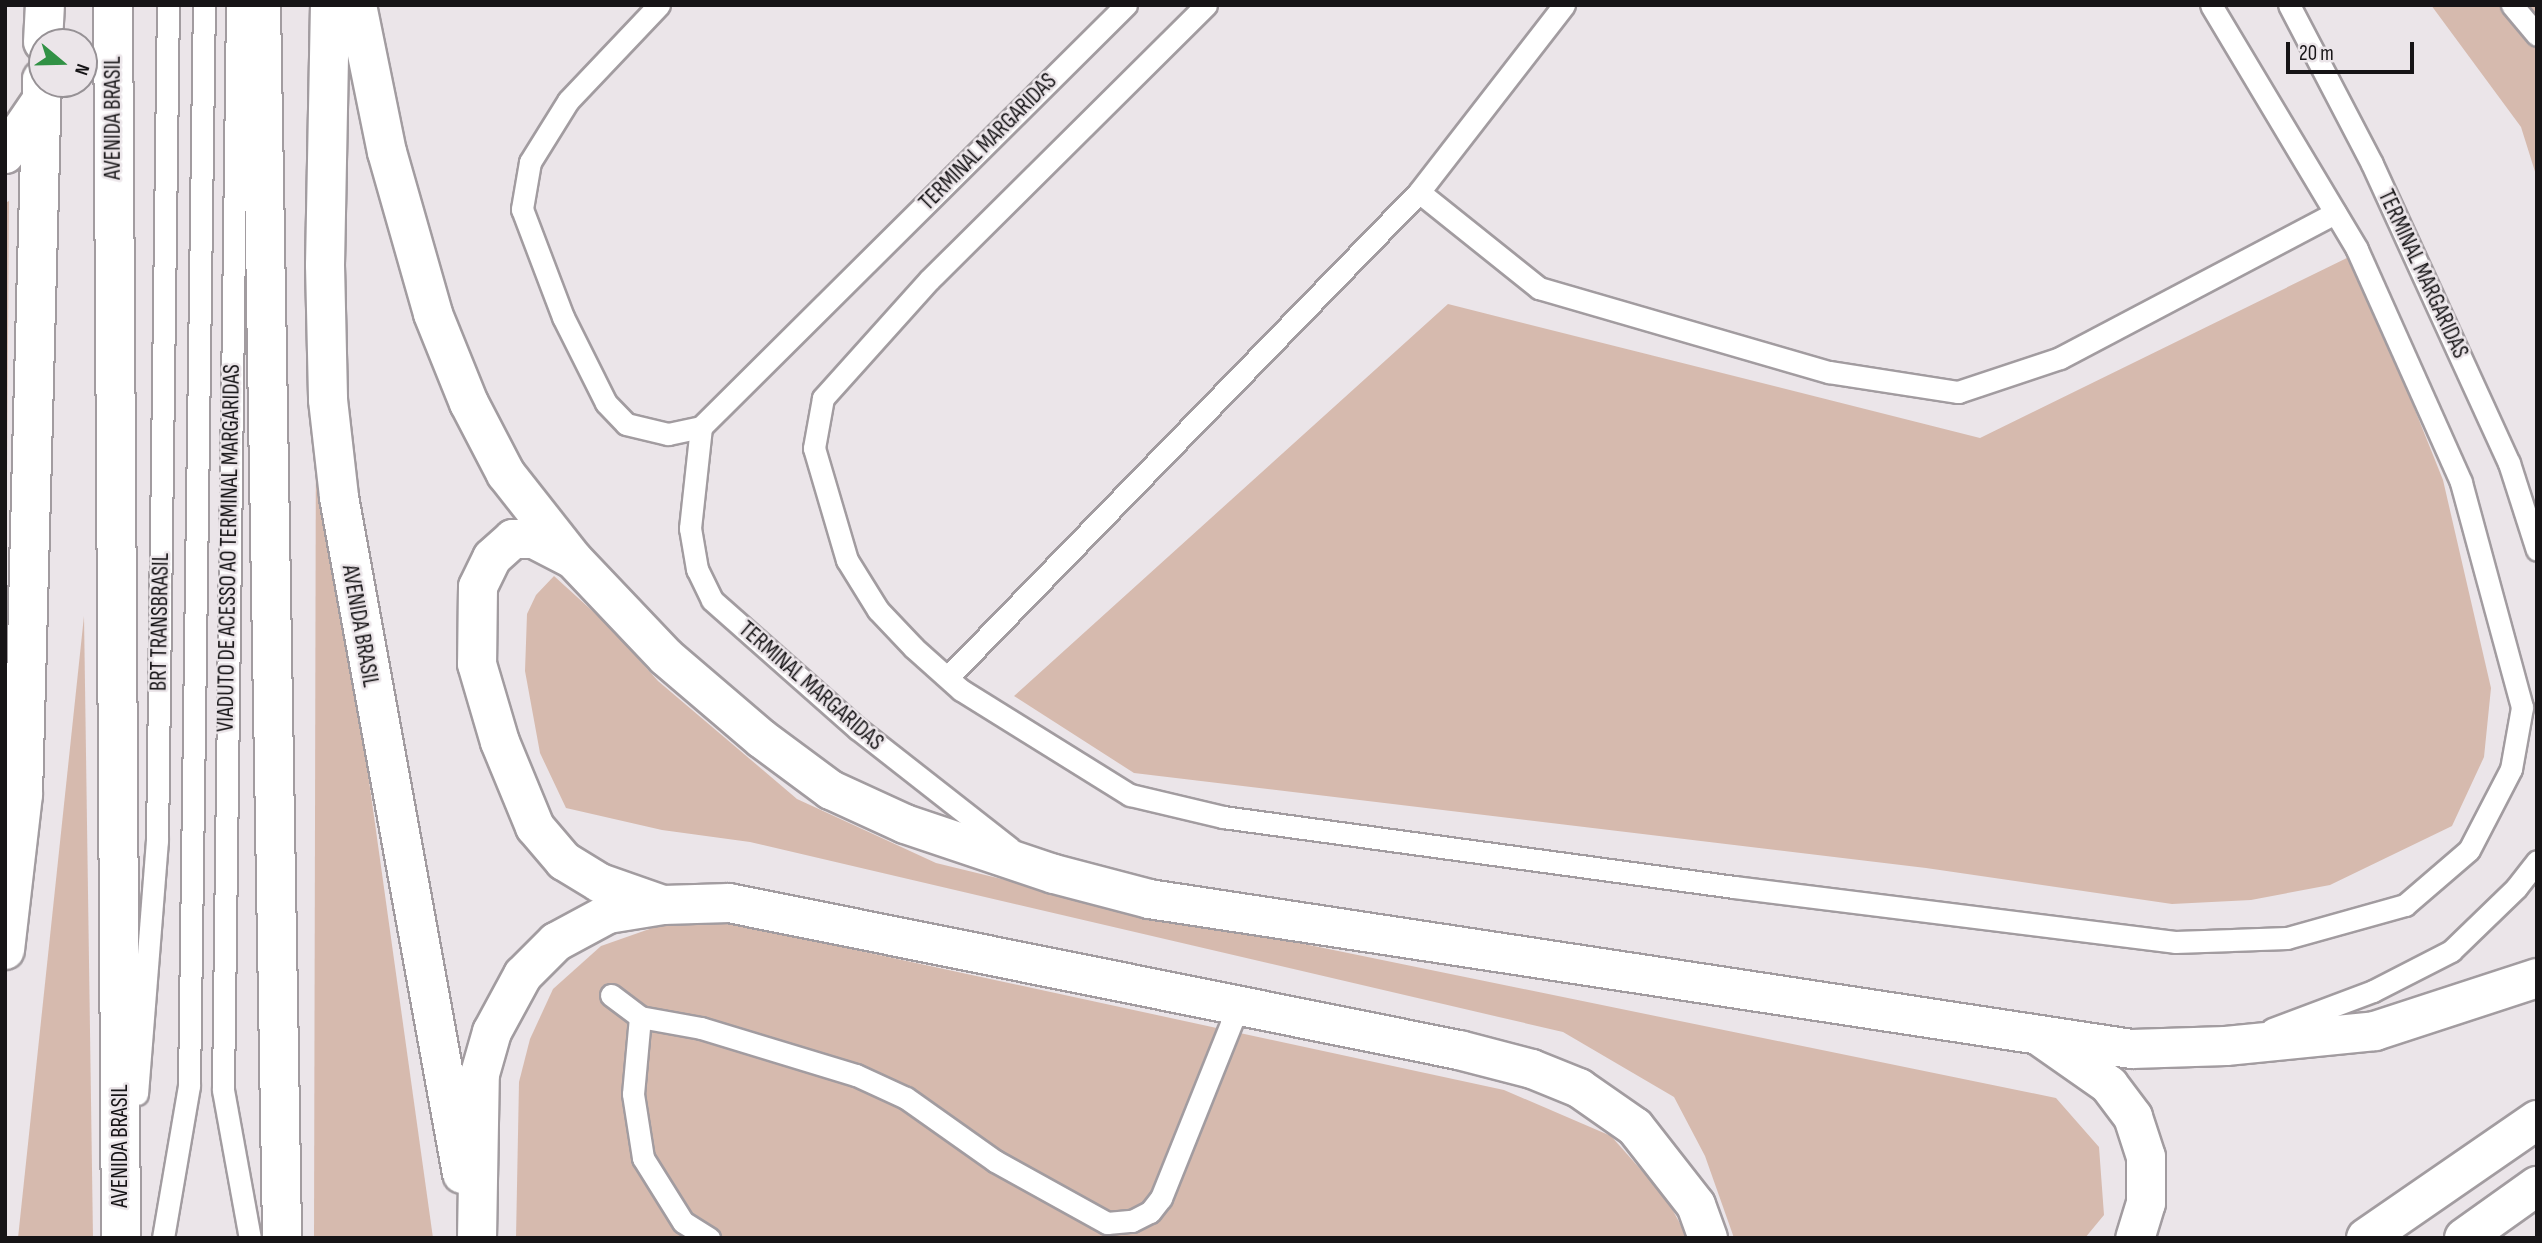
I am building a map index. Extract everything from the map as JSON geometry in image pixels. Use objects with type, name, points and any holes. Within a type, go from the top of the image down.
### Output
[{"type":"highway","points":[[44,28],[45,5]]},
{"type":"highway","name":"AVENIDA BRASIL","points":[[113,5],[123,1238]]},
{"type":"highway","points":[[261,5],[282,1238]]},
{"type":"highway","name":"AVENIDA BRASIL","points":[[330,5],[326,292],[328,400],[339,498],[476,1238]]},
{"type":"highway","points":[[357,5],[387,152],[433,314],[469,403],[506,474],[573,559],[666,657],[762,739],[831,790],[905,824],[1054,874],[1149,899],[2132,1049],[2227,1046],[2375,1031],[2537,978]]},
{"type":"highway","points":[[5,154],[37,98]]},
{"type":"highway","points":[[5,950],[23,794],[37,385],[42,98]]},
{"type":"highway","points":[[573,559],[534,539],[513,539],[492,558],[478,587],[477,664],[500,742],[535,827],[564,861],[591,878],[663,905]]},
{"type":"highway","points":[[476,1238],[480,1074],[492,1032],[523,975],[555,942],[608,914],[663,905],[729,903],[1460,1050],[1532,1069],[1579,1088],[1635,1127],[1665,1160],[1696,1205],[1708,1238]]},
{"type":"highway","points":[[2035,1033],[2109,1085],[2133,1117],[2146,1157],[2146,1203],[2135,1238]]},
{"type":"highway","points":[[2366,1238],[2537,1120]]},
{"type":"highway","points":[[2464,1238],[2537,1186]]},
{"type":"lane","name":"BRT TRANSBRASIL","points":[[123,1238],[157,841],[167,5]]},
{"type":"lane","name":"VIADUTO DE ACESSO AO TERMINAL MARGARIDAS","points":[[163,1238],[189,1086],[204,5]]},
{"type":"lane","name":"VIADUTO DE ACESSO AO TERMINAL MARGARIDAS","points":[[237,5],[223,1090],[250,1238]]},
{"type":"lane","points":[[659,5],[568,101],[530,162],[522,209],[563,317],[606,403],[626,424],[667,434],[701,427]]},
{"type":"lane","name":"TERMINAL MARGARIDAS","points":[[1054,874],[1004,845],[858,729],[712,600],[697,569],[690,528],[701,427],[1126,5]]},
{"type":"lane","points":[[1206,5],[929,280],[823,398],[814,448],[847,560],[878,610],[914,648],[950,676],[961,690],[1130,795],[1223,817],[1734,887],[2175,942],[2287,938],[2405,905],[2469,850],[2511,769],[2522,707],[2461,482],[2357,249],[2211,5]]},
{"type":"lane","points":[[950,676],[1419,192],[1564,5]]},
{"type":"lane","name":"TERMINAL MARGARIDAS","points":[[2289,5],[2372,164],[2510,463],[2537,550]]},
{"type":"lane","points":[[2512,5],[2537,35]]},
{"type":"lane","points":[[1419,192],[1539,288],[1829,372],[1958,392],[2060,358],[2335,213]]},
{"type":"lane","points":[[2227,1046],[2373,991],[2451,951],[2516,888],[2537,861]]},
{"type":"lane","points":[[611,995],[639,1017],[701,1028],[856,1075],[906,1098],[995,1161],[1103,1230],[1132,1221],[1161,1198],[1238,1006]]},
{"type":"lane","points":[[639,1017],[634,1094],[643,1158],[683,1222],[709,1238]]},
{"type":"shaded area","points":[[2431,5],[2537,5],[2537,178],[2521,127]]},
{"type":"shaded area","points":[[9,201],[7,478],[5,203]]},
{"type":"shaded area","points":[[2353,255],[2443,480],[2491,688],[2484,757],[2452,826],[2330,885],[2251,900],[2172,904],[1926,868],[1134,773],[1014,696],[1448,304],[1980,438]]},
{"type":"shaded area","points":[[316,402],[433,1238],[314,1238]]},
{"type":"shaded area","points":[[554,576],[609,626],[658,681],[797,799],[936,863],[1079,898],[2056,1098],[2099,1147],[2104,1215],[2085,1238],[1734,1238],[1705,1156],[1674,1097],[1563,1032],[750,842],[662,830],[566,808],[540,753],[525,671],[527,614],[536,595]]},
{"type":"shaded area","points":[[84,616],[93,1238],[18,1238]]},
{"type":"shaded area","points":[[703,917],[1504,1090],[1611,1136],[1666,1198],[1688,1238],[516,1238],[519,1082],[530,1039],[553,989],[601,946],[658,926]]}]
